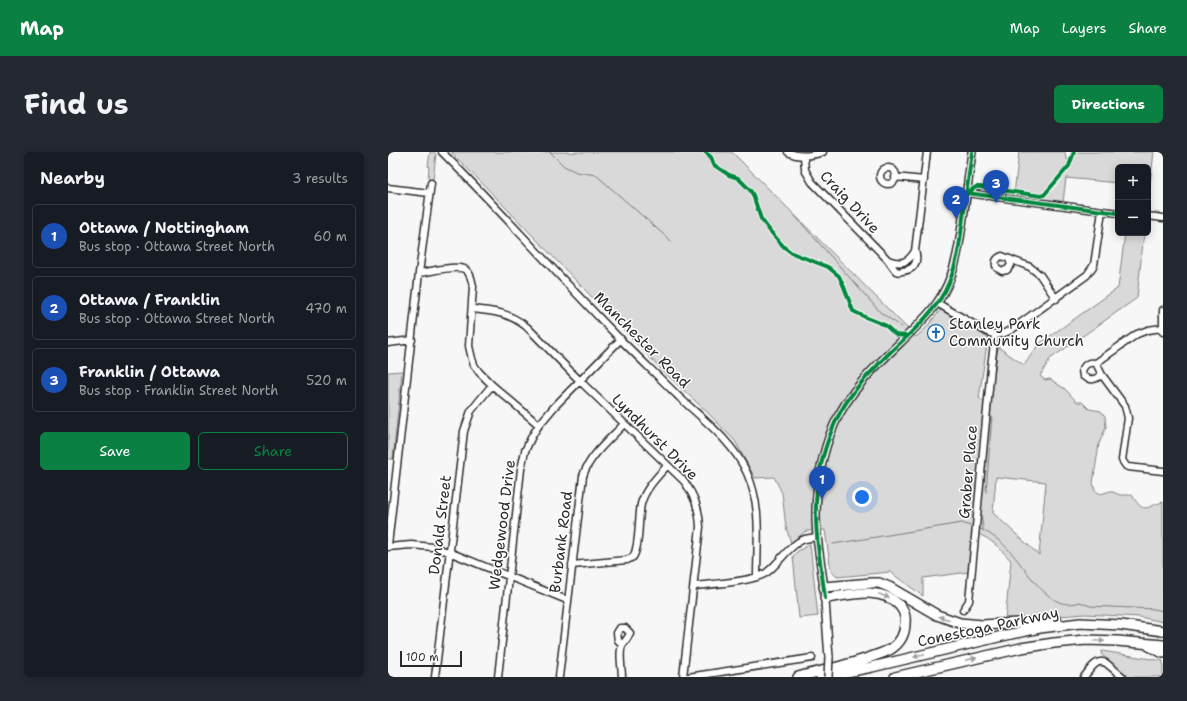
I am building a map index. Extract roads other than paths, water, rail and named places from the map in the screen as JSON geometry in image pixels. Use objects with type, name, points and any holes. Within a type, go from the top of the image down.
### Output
[{"type":"highway","points":[[824,587],[879,583],[889,587],[937,615],[960,623],[982,626],[1054,621],[1080,623]]},
{"type":"highway","points":[[798,677],[886,652],[899,642],[904,633],[905,615],[900,607],[888,596],[878,593],[868,593],[825,598]]},
{"type":"highway","name":"Conestoga Parkway","points":[[821,677],[872,667],[1040,628],[1080,623],[1121,625],[1163,631]]},
{"type":"highway","name":"Conestoga Parkway","points":[[895,677],[1021,648],[1054,643],[1086,640],[1163,645]]},
{"type":"highway","points":[[1144,643],[1163,653]]},
{"type":"main road","points":[[828,677],[829,657],[825,598],[817,537],[816,516],[818,487],[824,456],[834,425],[843,408],[858,386],[937,303],[950,280],[958,252],[972,152]]},
{"type":"street","name":"Manchester Road","points":[[442,152],[471,180],[621,340],[711,426],[738,457],[747,473],[756,497],[758,513],[757,577]]},
{"type":"street","points":[[788,152],[793,155],[804,156],[823,152]]},
{"type":"street","name":"Craig Drive","points":[[804,156],[805,170],[812,182],[899,272],[909,270],[916,262],[917,256],[915,251],[927,152]]},
{"type":"street","points":[[896,177],[924,180]]},
{"type":"street","points":[[431,183],[412,340],[391,493],[388,546],[411,545],[433,547],[449,552],[567,600]]},
{"type":"street","points":[[388,188],[429,193]]},
{"type":"street","points":[[967,193],[1115,213]]},
{"type":"street","points":[[937,303],[987,332],[995,335],[1012,330],[1088,275],[1094,265],[1102,211]]},
{"type":"street","points":[[1151,216],[1163,218]]},
{"type":"street","points":[[888,260],[895,263],[906,261],[915,251]]},
{"type":"street","points":[[1009,259],[1030,267],[1040,275],[1056,299]]},
{"type":"street","points":[[419,273],[457,268],[466,270],[472,281],[472,309],[469,346],[472,359],[479,372],[539,425]]},
{"type":"street","name":"Lyndhurst Drive","points":[[472,309],[497,312],[512,316],[527,327],[688,486],[698,507],[700,527],[683,677]]},
{"type":"street","points":[[1102,375],[1094,380],[1088,379],[1083,376],[1082,370],[1085,364],[1090,362],[1096,363],[1137,334],[1148,330],[1163,330],[1163,310]]},
{"type":"street","name":"Graber Place","points":[[963,610],[969,601],[995,335]]},
{"type":"street","points":[[388,343],[412,340]]},
{"type":"street","name":"Wedgewood Drive","points":[[498,677],[508,577],[521,469],[525,451],[539,425],[555,406],[621,340]]},
{"type":"street","points":[[1096,363],[1102,375],[1125,406],[1127,412],[1128,418],[1122,460],[1126,466],[1132,468],[1163,472]]},
{"type":"street","name":"Donald Street","points":[[435,677],[465,425],[473,407],[492,384]]},
{"type":"street","name":"Burbank Road","points":[[559,677],[567,600],[584,471],[592,458],[624,424]]},
{"type":"street","points":[[572,565],[627,560],[633,557],[636,550],[640,511],[643,499],[650,486],[667,466]]},
{"type":"street","points":[[694,586],[752,579],[765,574],[798,543],[806,539],[817,537]]},
{"type":"street","points":[[622,645],[622,677]]},
{"type":"street","points":[[688,677],[812,658]]},
{"type":"street","points":[[1084,677],[1095,664],[1100,661],[1106,663],[1123,677]]},
{"type":"waterway","points":[[550,152],[564,166],[576,172],[596,175],[671,241]]},
{"type":"waterway","points":[[795,216],[881,313],[902,327]]},
{"type":"waterway","points":[[986,492],[992,416]]},
{"type":"waterway","points":[[982,518],[983,530]]},
{"type":"waterway","points":[[833,544],[962,523],[973,527]]},
{"type":"waterway","points":[[978,528],[993,536],[1003,544],[1037,585],[1051,598],[1059,602],[1064,604],[1080,602],[1090,606],[1154,609],[1163,611]]},
{"type":"place","name":"Franklin / Ottawa","points":[[996,203]]},
{"type":"place","name":"Ottawa / Franklin","points":[[956,219]]},
{"type":"place","name":"Stanley Park Community Church","points":[[936,333]]},
{"type":"place","name":"Ottawa / Nottingham","points":[[822,499]]}]
